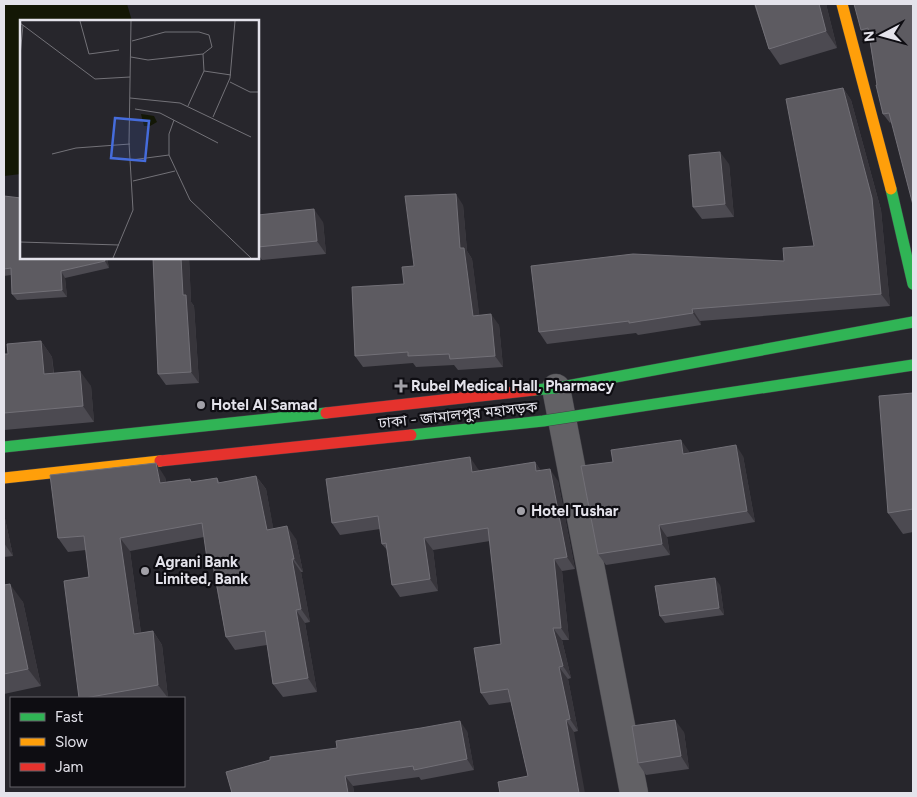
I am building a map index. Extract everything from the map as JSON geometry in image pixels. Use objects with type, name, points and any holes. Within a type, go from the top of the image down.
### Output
[{"type":"main road","points":[[842,4],[897,211],[913,284]]},
{"type":"main road","points":[[4,447],[556,388],[913,322]]},
{"type":"main road","name":"ঢাকা - জামালপুর মহাসড়ক","points":[[4,478],[543,422],[913,365]]},
{"type":"street","points":[[556,388],[634,793]]},
{"type":"shaded area","points":[[4,4],[127,4],[132,20],[20,20],[20,174],[4,176]]},
{"type":"building","points":[[755,4],[819,4],[826,31],[769,49]]},
{"type":"building","points":[[854,4],[913,4],[913,205],[889,113],[883,114],[876,85],[868,28],[861,30]]},
{"type":"building","points":[[843,88],[872,198],[881,294],[692,309],[693,313],[629,323],[629,321],[539,332],[531,266],[633,254],[784,261],[783,248],[814,246],[786,99]]},
{"type":"building","points":[[720,152],[725,204],[693,207],[689,155]]},
{"type":"building","points":[[456,194],[460,248],[464,248],[473,316],[491,314],[495,356],[450,359],[449,354],[408,356],[408,352],[355,356],[352,287],[404,284],[402,267],[414,266],[405,196]]},
{"type":"building","points":[[4,196],[20,198],[20,259],[104,259],[105,261],[61,271],[62,290],[12,294],[11,268],[4,269]]},
{"type":"building","points":[[314,209],[317,241],[259,247],[259,215]]},
{"type":"building","points":[[153,259],[181,259],[183,295],[186,295],[191,372],[158,374]]},
{"type":"building","points":[[41,341],[44,374],[80,371],[83,406],[4,413],[4,354],[8,354],[7,344]]},
{"type":"building","points":[[913,393],[913,509],[888,513],[879,396]]},
{"type":"building","points":[[681,440],[683,454],[736,445],[747,511],[659,525],[662,544],[598,554],[581,466],[613,462],[611,450]]},
{"type":"building","points":[[470,457],[472,472],[535,462],[536,471],[550,469],[567,557],[554,559],[561,628],[553,628],[563,666],[559,667],[570,719],[566,720],[579,793],[500,793],[498,782],[528,776],[508,689],[481,693],[474,648],[501,644],[488,528],[424,538],[430,579],[392,585],[386,543],[382,544],[378,516],[332,523],[326,479]]},
{"type":"building","points":[[156,463],[160,483],[190,479],[191,482],[217,478],[218,483],[256,476],[267,530],[287,526],[301,609],[296,610],[308,678],[273,684],[265,631],[226,637],[212,559],[207,559],[202,523],[120,538],[134,634],[153,631],[158,685],[91,697],[79,697],[64,581],[89,577],[84,536],[58,538],[50,475]]},
{"type":"building","points":[[715,578],[719,608],[660,616],[655,586]]},
{"type":"building","points":[[10,584],[28,669],[4,674],[4,585]]},
{"type":"building","points":[[675,720],[681,756],[638,763],[632,726]]},
{"type":"building","points":[[460,721],[467,759],[414,770],[413,766],[345,776],[348,793],[232,793],[226,772],[270,760],[270,757],[337,748],[336,741]]},
{"type":"traffic: fast","points":[[891,189],[913,284]]},
{"type":"traffic: fast","points":[[534,390],[556,388],[913,322]]},
{"type":"traffic: fast","points":[[411,435],[543,421],[913,365]]},
{"type":"traffic: fast","points":[[4,447],[326,413]]},
{"type":"traffic: slow","points":[[842,4],[891,189]]},
{"type":"traffic: slow","points":[[4,478],[160,461]]},
{"type":"traffic: jam","points":[[326,413],[534,390]]},
{"type":"traffic: jam","points":[[160,461],[411,435]]},
{"type":"place","name":"Rubel Medical Hall, Pharmacy","points":[[401,386]]},
{"type":"place","name":"Hotel Al Samad","points":[[201,405]]},
{"type":"place","name":"Hotel Tushar","points":[[521,511]]},
{"type":"place","name":"Agrani Bank Limited, Bank","points":[[145,571]]}]
